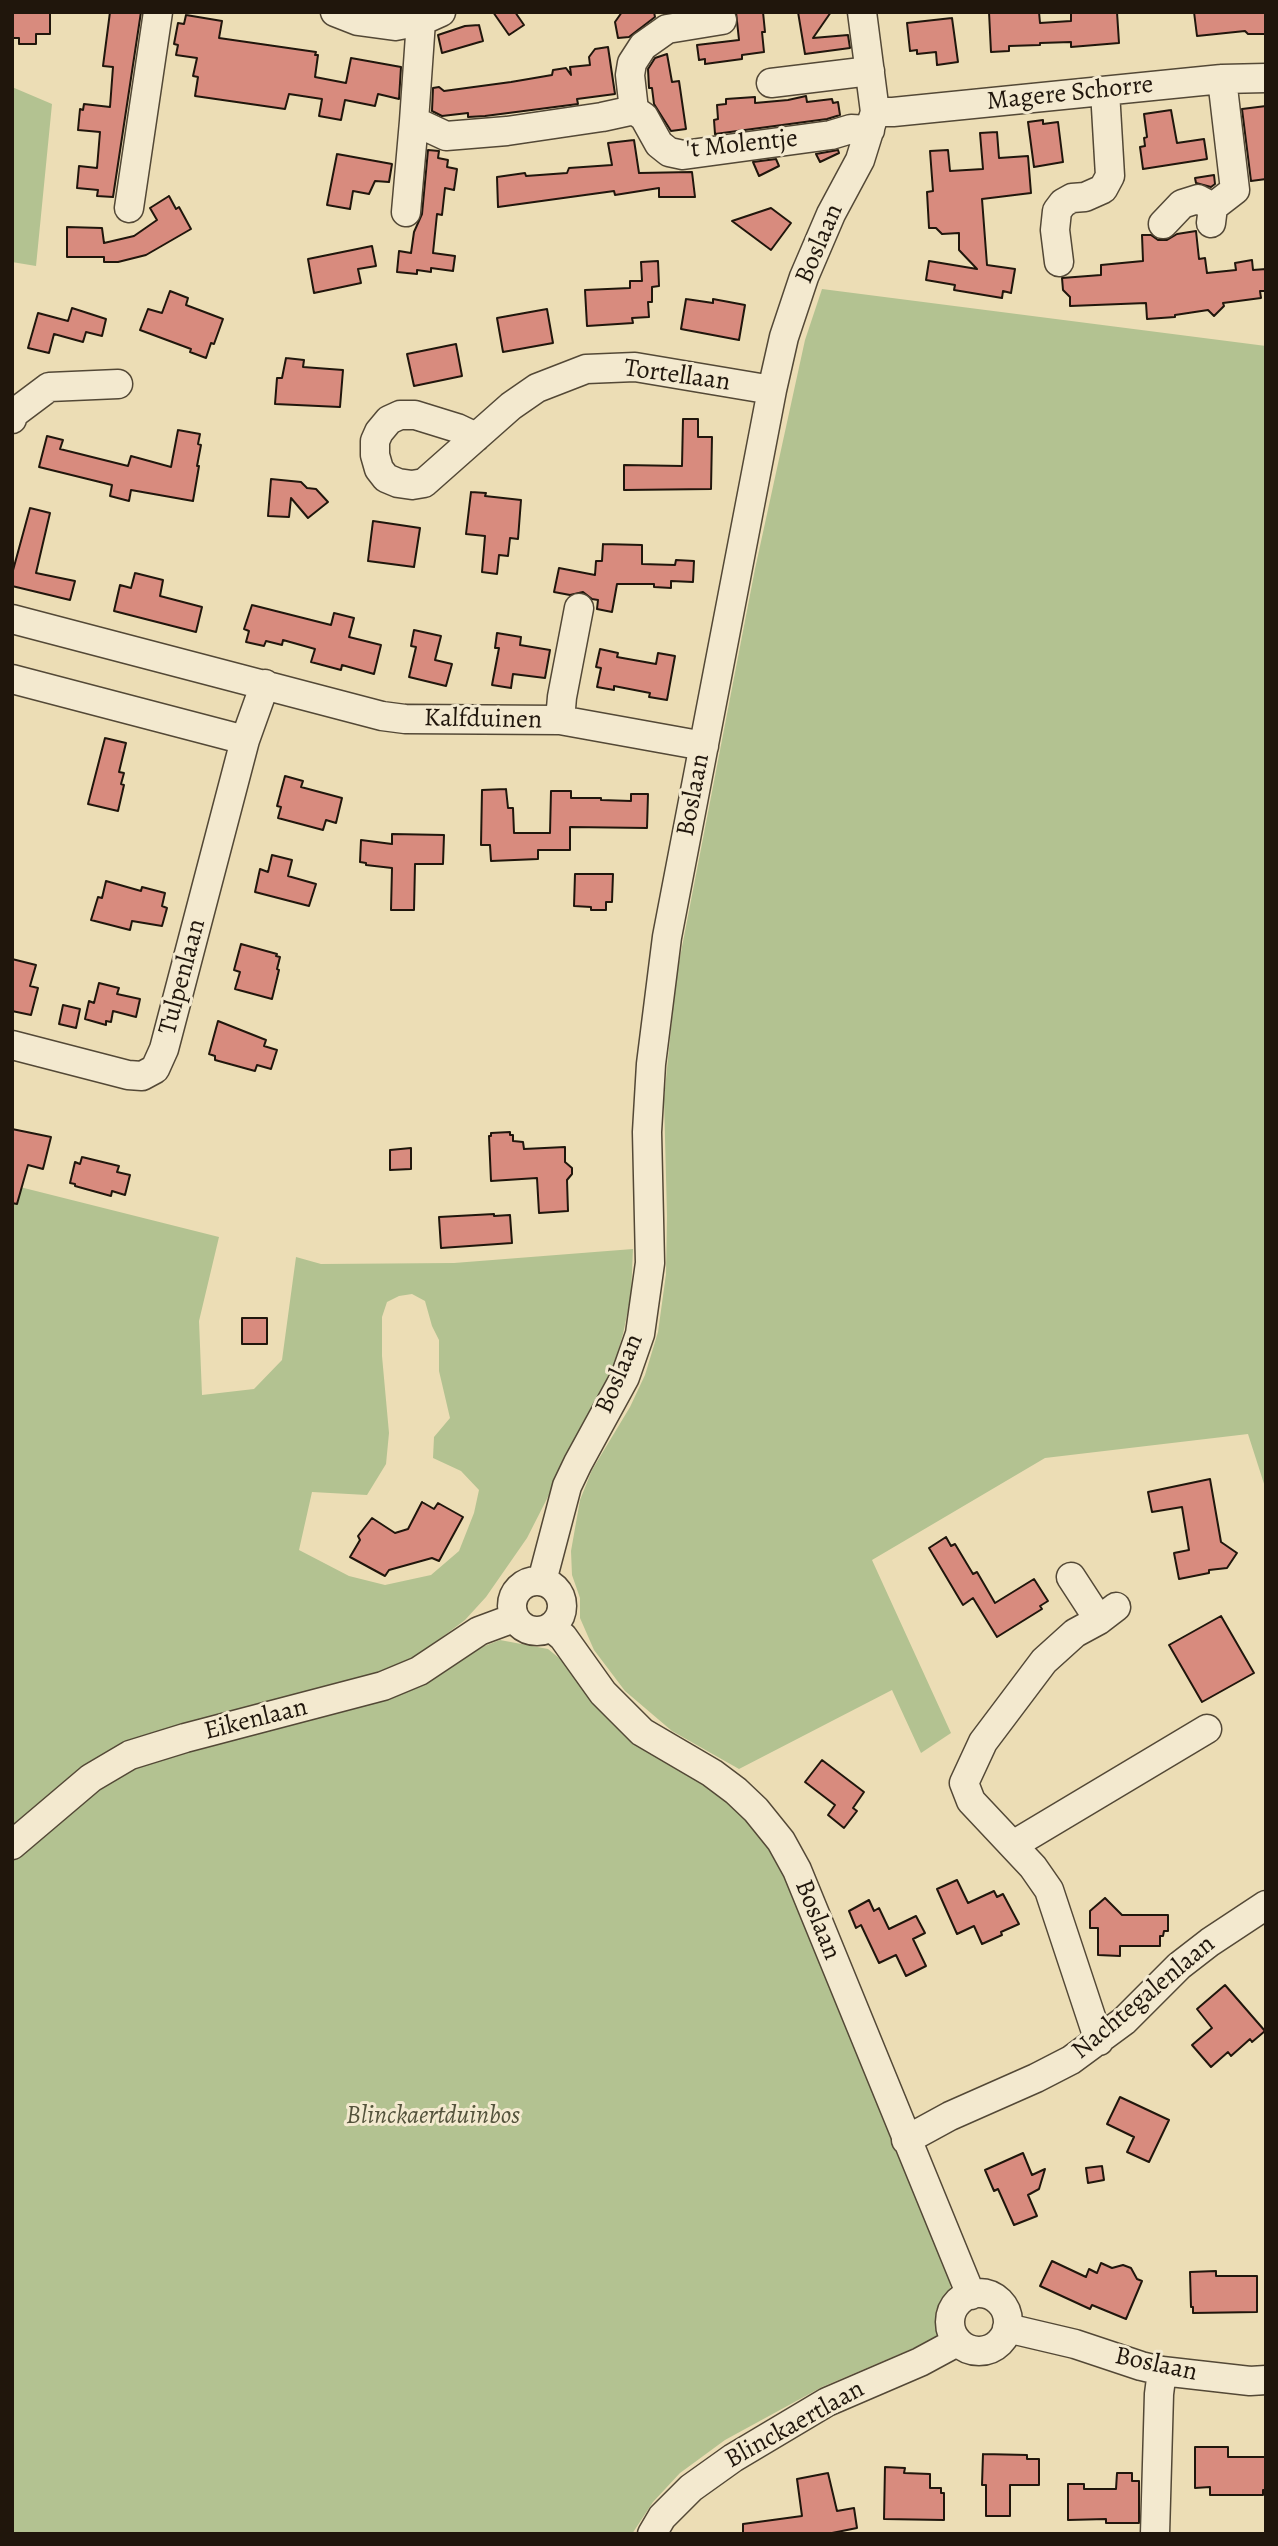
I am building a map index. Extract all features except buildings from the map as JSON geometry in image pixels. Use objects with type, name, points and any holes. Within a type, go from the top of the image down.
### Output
[{"type":"street","points":[[130,208],[158,12]]},
{"type":"street","points":[[335,12],[358,21],[396,26],[431,17],[414,121],[406,212]]},
{"type":"street","name":"Boslaan","points":[[542,1581],[567,1486],[625,1377],[640,1334],[650,1263],[648,1132],[656,1009],[667,937],[784,337],[804,277],[831,214],[860,160],[873,121],[862,12]]},
{"type":"street","points":[[414,121],[446,136],[507,131],[634,110],[630,75],[632,63],[643,46],[667,29],[722,20]]},
{"type":"street","points":[[771,83],[870,71]]},
{"type":"street","name":"Magere Schorre","points":[[873,121],[1105,91],[1222,79],[1266,78]]},
{"type":"street","points":[[1163,224],[1182,204],[1198,200],[1212,215],[1235,190],[1222,79]]},
{"type":"street","points":[[1059,262],[1055,230],[1057,211],[1063,203],[1072,198],[1085,197],[1103,189],[1111,176],[1105,91]]},
{"type":"street","name":"'t Molentje","points":[[634,110],[644,117],[659,145],[669,152],[683,155],[831,135],[873,121]]},
{"type":"street","name":"Tortellaan","points":[[476,437],[511,406],[537,388],[586,369],[635,367],[662,370],[772,390]]},
{"type":"street","points":[[12,419],[13,414],[49,387],[118,384]]},
{"type":"street","points":[[560,720],[579,608]]},
{"type":"street","name":"Kalfduinen","points":[[12,619],[358,710],[405,719],[560,720],[704,746]]},
{"type":"street","points":[[12,679],[244,740],[265,684]]},
{"type":"street","name":"Tulpenlaan","points":[[12,1045],[128,1074],[142,1076],[155,1069],[164,1049],[244,740]]},
{"type":"street","points":[[1072,1577],[1108,1613],[1075,1633],[1044,1661],[983,1742],[964,1783],[971,1801],[1015,1846],[1049,1890],[1099,2041]]},
{"type":"street","points":[[530,1581],[542,1581],[554,1588],[561,1600],[561,1613],[551,1627],[537,1631],[528,1629],[514,1618],[512,1602],[519,1587],[530,1581]]},
{"type":"street","name":"Eikenlaan","points":[[12,1845],[91,1778],[130,1755],[383,1686],[419,1671],[479,1631],[514,1618]]},
{"type":"street","name":"Boslaan","points":[[551,1627],[563,1637],[603,1693],[642,1732],[712,1773],[736,1791],[756,1810],[780,1841],[801,1881],[971,2295]]},
{"type":"street","points":[[1015,1846],[1207,1729]]},
{"type":"street","name":"Nachtegalenlaan","points":[[906,2140],[950,2116],[1072,2060],[1124,2021],[1179,1966],[1210,1941],[1266,1905]]},
{"type":"street","points":[[979,2294],[995,2299],[1006,2312],[1007,2328],[996,2346],[976,2351],[966,2348],[957,2342],[950,2327],[952,2311],[957,2304],[971,2295],[979,2294]]},
{"type":"street","name":"Boslaan","points":[[1007,2328],[1075,2343],[1162,2371],[1250,2381],[1266,2380]]},
{"type":"street","name":"Blinckaertlaan","points":[[652,2534],[662,2517],[691,2488],[733,2458],[827,2402],[920,2362],[957,2342]]},
{"type":"street","points":[[1155,2534],[1158,2394],[1162,2371]]},
{"type":"green space","points":[[12,87],[52,104],[36,266],[12,262]]},
{"type":"green space","points":[[822,289],[1266,346],[1266,1490],[1248,1434],[1045,1458],[872,1560],[951,1733],[921,1753],[892,1690],[739,1769],[672,1731],[625,1691],[594,1650],[580,1618],[580,1598],[572,1575],[571,1551],[580,1500],[592,1470],[630,1407],[645,1375],[658,1332],[666,1274],[664,1099],[676,978],[755,569],[805,340]]},
{"type":"green space","points":[[12,1185],[219,1237],[199,1321],[202,1395],[254,1389],[282,1360],[296,1257],[321,1264],[454,1263],[633,1249],[631,1295],[612,1371],[527,1538],[486,1597],[465,1620],[401,1668],[250,1710],[12,1830]],"holes":[[[412,1294],[425,1301],[439,1340],[439,1371],[450,1418],[434,1437],[433,1458],[461,1471],[479,1490],[474,1513],[459,1551],[431,1575],[385,1585],[349,1576],[299,1550],[312,1492],[367,1495],[386,1464],[389,1433],[382,1356],[382,1317],[387,1302],[399,1296]]]},
{"type":"green space","name":"Blinckaertduinbos","points":[[500,1640],[548,1649],[564,1662],[590,1700],[630,1739],[705,1783],[745,1817],[766,1843],[791,1885],[951,2282],[950,2292],[936,2310],[935,2320],[940,2337],[822,2387],[725,2440],[680,2473],[653,2502],[632,2534],[12,2534],[12,1860],[70,1808],[135,1765],[423,1681],[482,1647]]}]
